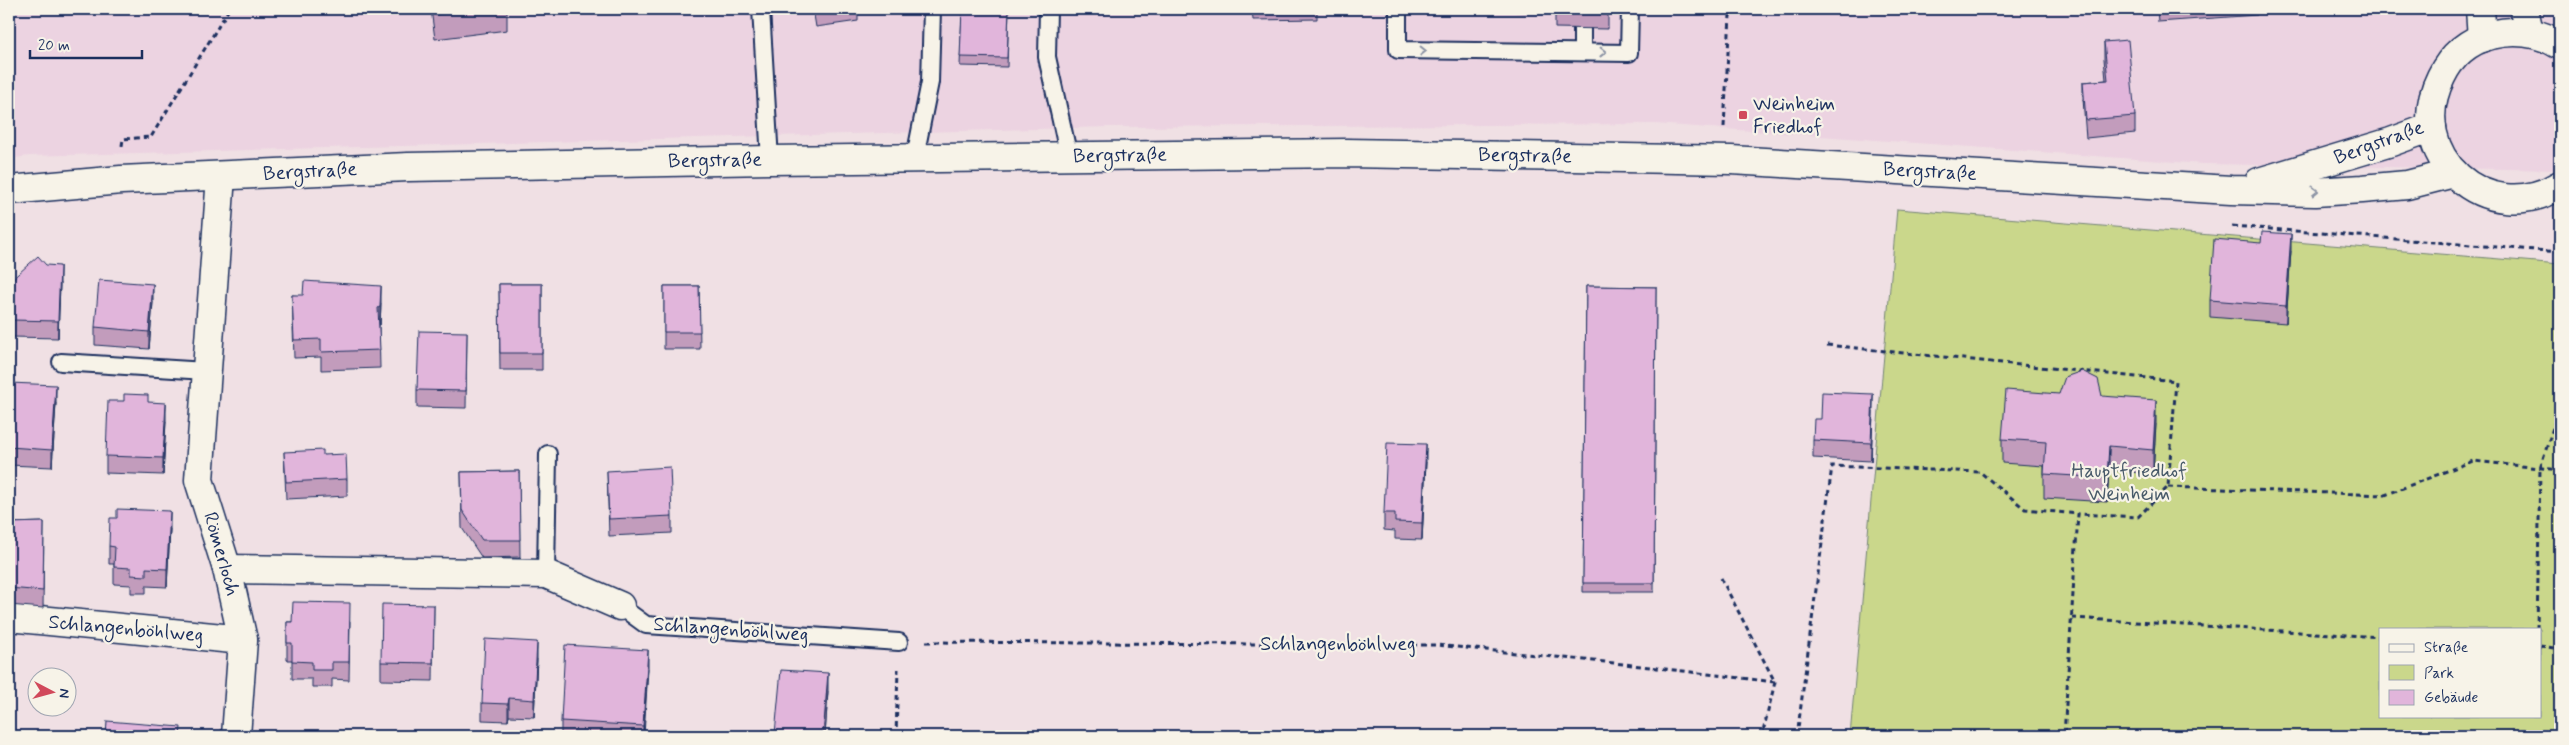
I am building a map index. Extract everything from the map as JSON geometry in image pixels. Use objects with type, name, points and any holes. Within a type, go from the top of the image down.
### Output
[{"type":"main road","points":[[2480,9],[2482,38]]},
{"type":"main road","name":"Bergstraße","points":[[2232,190],[2374,148],[2432,127],[2430,113],[2434,91],[2446,67],[2456,55],[2482,38],[2505,32],[2527,21],[2560,45]]},
{"type":"main road","points":[[2432,127],[2438,150],[2454,173],[2473,189],[2497,198],[2522,199],[2547,193],[2560,185]]},
{"type":"main road","name":"Bergstraße","points":[[9,190],[122,180],[408,167],[770,160],[1347,153],[1731,160],[2232,190],[2315,192],[2407,185],[2454,173]]},
{"type":"main road","name":"Römerloch","points":[[221,176],[199,480],[227,569],[243,640],[236,736]]},
{"type":"main road","name":"Schlangenböhlweg","points":[[227,569],[546,574],[620,606]]},
{"type":"main road","name":"Schlangenböhlweg","points":[[9,617],[243,640]]},
{"type":"lane","points":[[762,9],[770,160]]},
{"type":"lane","points":[[915,158],[930,82],[932,9]]},
{"type":"lane","points":[[1048,9],[1047,56],[1068,157]]},
{"type":"lane","points":[[1398,9],[1398,50],[1582,52],[1629,52],[1630,9]]},
{"type":"lane","points":[[1582,28],[1582,52]]},
{"type":"lane","points":[[61,362],[206,371]]},
{"type":"lane","points":[[546,574],[548,454]]},
{"type":"lane","name":"Schlangenböhlweg","points":[[620,606],[646,625],[899,642]]},
{"type":"path","points":[[122,180],[123,138],[151,137],[229,9]]},
{"type":"path","points":[[1726,9],[1730,15],[1724,128],[1733,128]]},
{"type":"path","points":[[1797,736],[1832,466],[1980,472],[2025,509],[2078,514],[2138,517],[2168,487],[2176,381],[1827,345]]},
{"type":"path","points":[[2537,628],[2540,468],[2560,406]]},
{"type":"path","points":[[2168,487],[2385,495],[2473,461],[2560,470]]},
{"type":"path","points":[[2064,736],[2078,514]]},
{"type":"path","points":[[1720,578],[1775,682],[1762,736]]},
{"type":"path","points":[[2072,618],[2379,636]]},
{"type":"path","points":[[896,736],[899,642]]},
{"type":"path","name":"Schlangenböhlweg","points":[[899,642],[1436,645],[1624,664],[1775,682]]},
{"type":"path","points":[[2542,646],[2560,649]]},
{"type":"shaded area","points":[[9,9],[2560,9],[2560,170],[2203,164],[1655,124],[1109,127],[29,156],[9,159]]},
{"type":"green space","name":"Hauptfriedhof Weinheim","points":[[1897,209],[2560,264],[2560,736],[1850,736]]},
{"type":"building","points":[[434,9],[481,9],[435,15]]},
{"type":"building","points":[[962,9],[1009,9],[1007,58],[960,57]]},
{"type":"building","points":[[1608,9],[1608,12],[1555,10]]},
{"type":"building","points":[[2128,40],[2135,116],[2086,120],[2083,82],[2108,80],[2104,42]]},
{"type":"building","points":[[2262,232],[2291,234],[2286,306],[2210,300],[2214,239],[2261,243]]},
{"type":"building","points":[[38,256],[46,265],[60,266],[58,321],[12,320],[12,297],[9,294],[9,282]]},
{"type":"building","points":[[99,280],[153,284],[149,332],[95,327]]},
{"type":"building","points":[[304,281],[381,286],[380,307],[378,308],[380,350],[321,352],[321,339],[294,340],[292,295],[303,295]]},
{"type":"building","points":[[499,284],[542,284],[542,353],[500,353]]},
{"type":"building","points":[[664,286],[699,286],[700,332],[664,332]]},
{"type":"building","points":[[1586,286],[1656,287],[1654,583],[1583,583]]},
{"type":"building","points":[[419,331],[467,332],[466,391],[417,390]]},
{"type":"building","points":[[2082,371],[2098,379],[2102,396],[2156,400],[2153,450],[2109,446],[2107,478],[2044,474],[2046,442],[2002,439],[2006,390],[2059,394],[2065,377]]},
{"type":"building","points":[[10,383],[56,385],[52,450],[9,447]]},
{"type":"building","points":[[1822,392],[1873,394],[1871,443],[1813,440],[1814,419],[1821,419]]},
{"type":"building","points":[[124,394],[148,395],[148,402],[166,403],[163,458],[106,456],[108,401],[124,401]]},
{"type":"building","points":[[1387,443],[1426,444],[1422,523],[1395,522],[1395,513],[1384,513]]},
{"type":"building","points":[[323,450],[323,455],[346,454],[347,479],[286,482],[284,452]]},
{"type":"building","points":[[670,467],[672,516],[609,519],[607,471]]},
{"type":"building","points":[[519,471],[520,540],[482,540],[462,510],[461,472]]},
{"type":"building","points":[[117,509],[170,511],[167,569],[146,568],[146,576],[131,575],[131,568],[114,567],[115,547],[109,546],[110,518],[117,518]]},
{"type":"building","points":[[44,522],[43,591],[9,588],[9,523]]},
{"type":"building","points":[[293,602],[350,603],[349,662],[332,662],[332,670],[312,670],[312,662],[292,661],[292,643],[287,643],[287,622],[292,622]]},
{"type":"building","points":[[382,604],[434,605],[433,663],[381,662]]},
{"type":"building","points":[[485,639],[537,642],[534,700],[509,698],[508,704],[482,703]]},
{"type":"building","points":[[565,645],[648,650],[643,726],[561,721]]},
{"type":"building","points":[[781,670],[828,673],[823,736],[775,734]]},
{"type":"building","points":[[107,721],[181,727],[180,736],[106,736]]},
{"type":"place","name":"Weinheim Friedhof","points":[[1743,115]]}]
